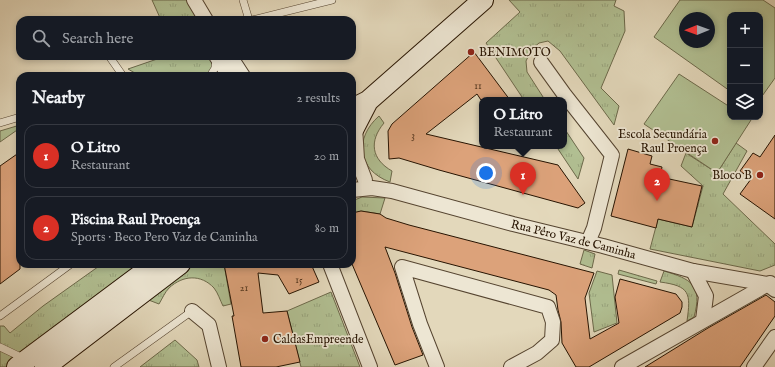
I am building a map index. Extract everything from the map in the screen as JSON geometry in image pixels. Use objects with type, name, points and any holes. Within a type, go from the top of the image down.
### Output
[{"type":"main road","points":[[357,117],[481,1]]},
{"type":"main road","points":[[29,365],[149,268]]},
{"type":"main road","points":[[29,365],[174,268]]},
{"type":"street","points":[[183,0],[193,16]]},
{"type":"street","points":[[194,0],[204,16]]},
{"type":"street","points":[[219,60],[227,72]]},
{"type":"street","points":[[233,60],[240,72]]},
{"type":"street","points":[[541,62],[566,97]]},
{"type":"street","points":[[567,98],[612,155],[594,228],[588,242]]},
{"type":"street","points":[[357,117],[357,159],[368,184]]},
{"type":"street","points":[[356,176],[368,184]]},
{"type":"street","points":[[356,189],[368,184]]},
{"type":"street","name":"Rua Pêro Vaz de Caminha","points":[[368,184],[513,224],[693,270],[772,285]]},
{"type":"street","points":[[436,367],[420,324],[402,267],[548,306],[553,322],[552,340],[537,352],[511,367]]},
{"type":"street","points":[[332,268],[370,367]]},
{"type":"street","points":[[693,270],[706,296],[703,320]]},
{"type":"street","points":[[622,367],[703,320],[772,285]]},
{"type":"street","points":[[192,311],[209,325],[219,367]]},
{"type":"street","points":[[754,367],[775,337]]},
{"type":"lane","points":[[244,0],[249,16]]},
{"type":"lane","points":[[265,16],[321,1],[332,0]]},
{"type":"lane","points":[[112,60],[120,72]]},
{"type":"lane","points":[[212,72],[215,68],[216,60]]},
{"type":"lane","points":[[0,123],[16,118]]},
{"type":"lane","points":[[0,316],[65,268]]},
{"type":"lane","points":[[114,367],[192,311]]},
{"type":"lane","points":[[0,347],[29,365]]},
{"type":"green space","points":[[152,0],[194,0],[204,16],[159,16]]},
{"type":"green space","points":[[509,0],[616,0],[614,6],[624,11],[625,31],[601,88],[619,106],[614,125],[560,51],[548,41],[539,43],[532,49],[526,61],[527,72],[543,97],[522,97],[486,43],[520,12]]},
{"type":"green space","points":[[680,0],[763,0],[775,8],[775,78],[763,95],[763,12],[727,12],[727,89],[654,37]]},
{"type":"green space","points":[[154,60],[230,60],[229,72],[133,72],[128,69]]},
{"type":"green space","points":[[679,74],[727,105],[727,120],[751,120],[717,173],[644,124]]},
{"type":"green space","points":[[379,116],[384,123],[376,136],[374,149],[380,161],[392,171],[390,182],[379,177],[371,170],[365,162],[363,153],[363,143],[366,134],[371,125]]},
{"type":"green space","points":[[16,126],[16,131],[0,142],[0,131]]},
{"type":"green space","points":[[567,132],[584,158],[578,179],[558,149],[567,149]]},
{"type":"green space","points":[[736,143],[747,151],[723,194],[775,244],[775,265],[760,271],[650,249],[658,219],[692,227],[703,186],[681,166],[686,153],[717,173]]},
{"type":"green space","points":[[362,197],[385,198],[380,214],[361,211],[356,213],[356,199]]},
{"type":"green space","points":[[584,250],[595,254],[592,268],[580,264]]},
{"type":"green space","points":[[96,268],[150,268],[15,367],[0,367],[0,326],[4,326],[10,333],[43,306]]},
{"type":"green space","points":[[188,268],[225,268],[231,304],[223,306],[214,288],[209,283],[198,278],[186,279],[174,284],[169,288],[159,304],[146,299]]},
{"type":"green space","points":[[619,270],[657,281],[656,284],[618,274]]},
{"type":"green space","points":[[597,271],[612,275],[617,323],[594,332],[589,293]]},
{"type":"green space","points":[[664,271],[688,281],[696,290],[697,297],[694,317],[687,321],[689,304],[686,292],[677,286],[660,282]]},
{"type":"green space","points":[[331,292],[360,367],[301,367],[287,311]]},
{"type":"green space","points":[[175,340],[197,360],[199,367],[140,367]]},
{"type":"building","points":[[474,52],[508,97],[479,97],[477,94],[426,134],[479,146],[479,149],[490,149],[558,165],[585,203],[578,208],[399,158],[389,159],[388,131],[392,124]]},
{"type":"building","name":"Bloco B","points":[[775,135],[775,219],[740,194],[751,179],[740,171],[753,153],[760,157]]},
{"type":"building","points":[[628,149],[652,156],[650,164],[662,167],[660,177],[702,186],[692,227],[658,219],[656,228],[611,216]]},
{"type":"building","points":[[16,155],[16,268],[20,269],[0,284],[0,166]]},
{"type":"building","points":[[361,211],[380,214],[386,218],[409,225],[594,273],[585,298],[590,339],[619,323],[615,297],[620,279],[676,294],[682,302],[682,307],[680,313],[589,367],[576,367],[562,343],[561,322],[556,295],[549,290],[385,247],[423,355],[395,365],[354,268],[356,268],[356,212]]},
{"type":"building","points":[[225,268],[313,268],[319,282],[289,294],[278,275],[258,273],[263,313],[287,311],[300,362],[276,367],[241,367],[232,316],[234,316]]},
{"type":"building","points":[[766,295],[775,302],[775,316],[740,367],[645,367],[708,328]]},
{"type":"place","name":"BENIMOTO","points":[[471,52]]},
{"type":"place","name":"Escola Secundária Raul Proença","points":[[715,141]]},
{"type":"place","name":"Bloco B","points":[[760,175]]},
{"type":"place","name":"O Litro","points":[[523,195]]},
{"type":"place","name":"Piscina Raul Proença","points":[[657,201]]},
{"type":"place","name":"CaldasEmpreende","points":[[265,339]]}]
